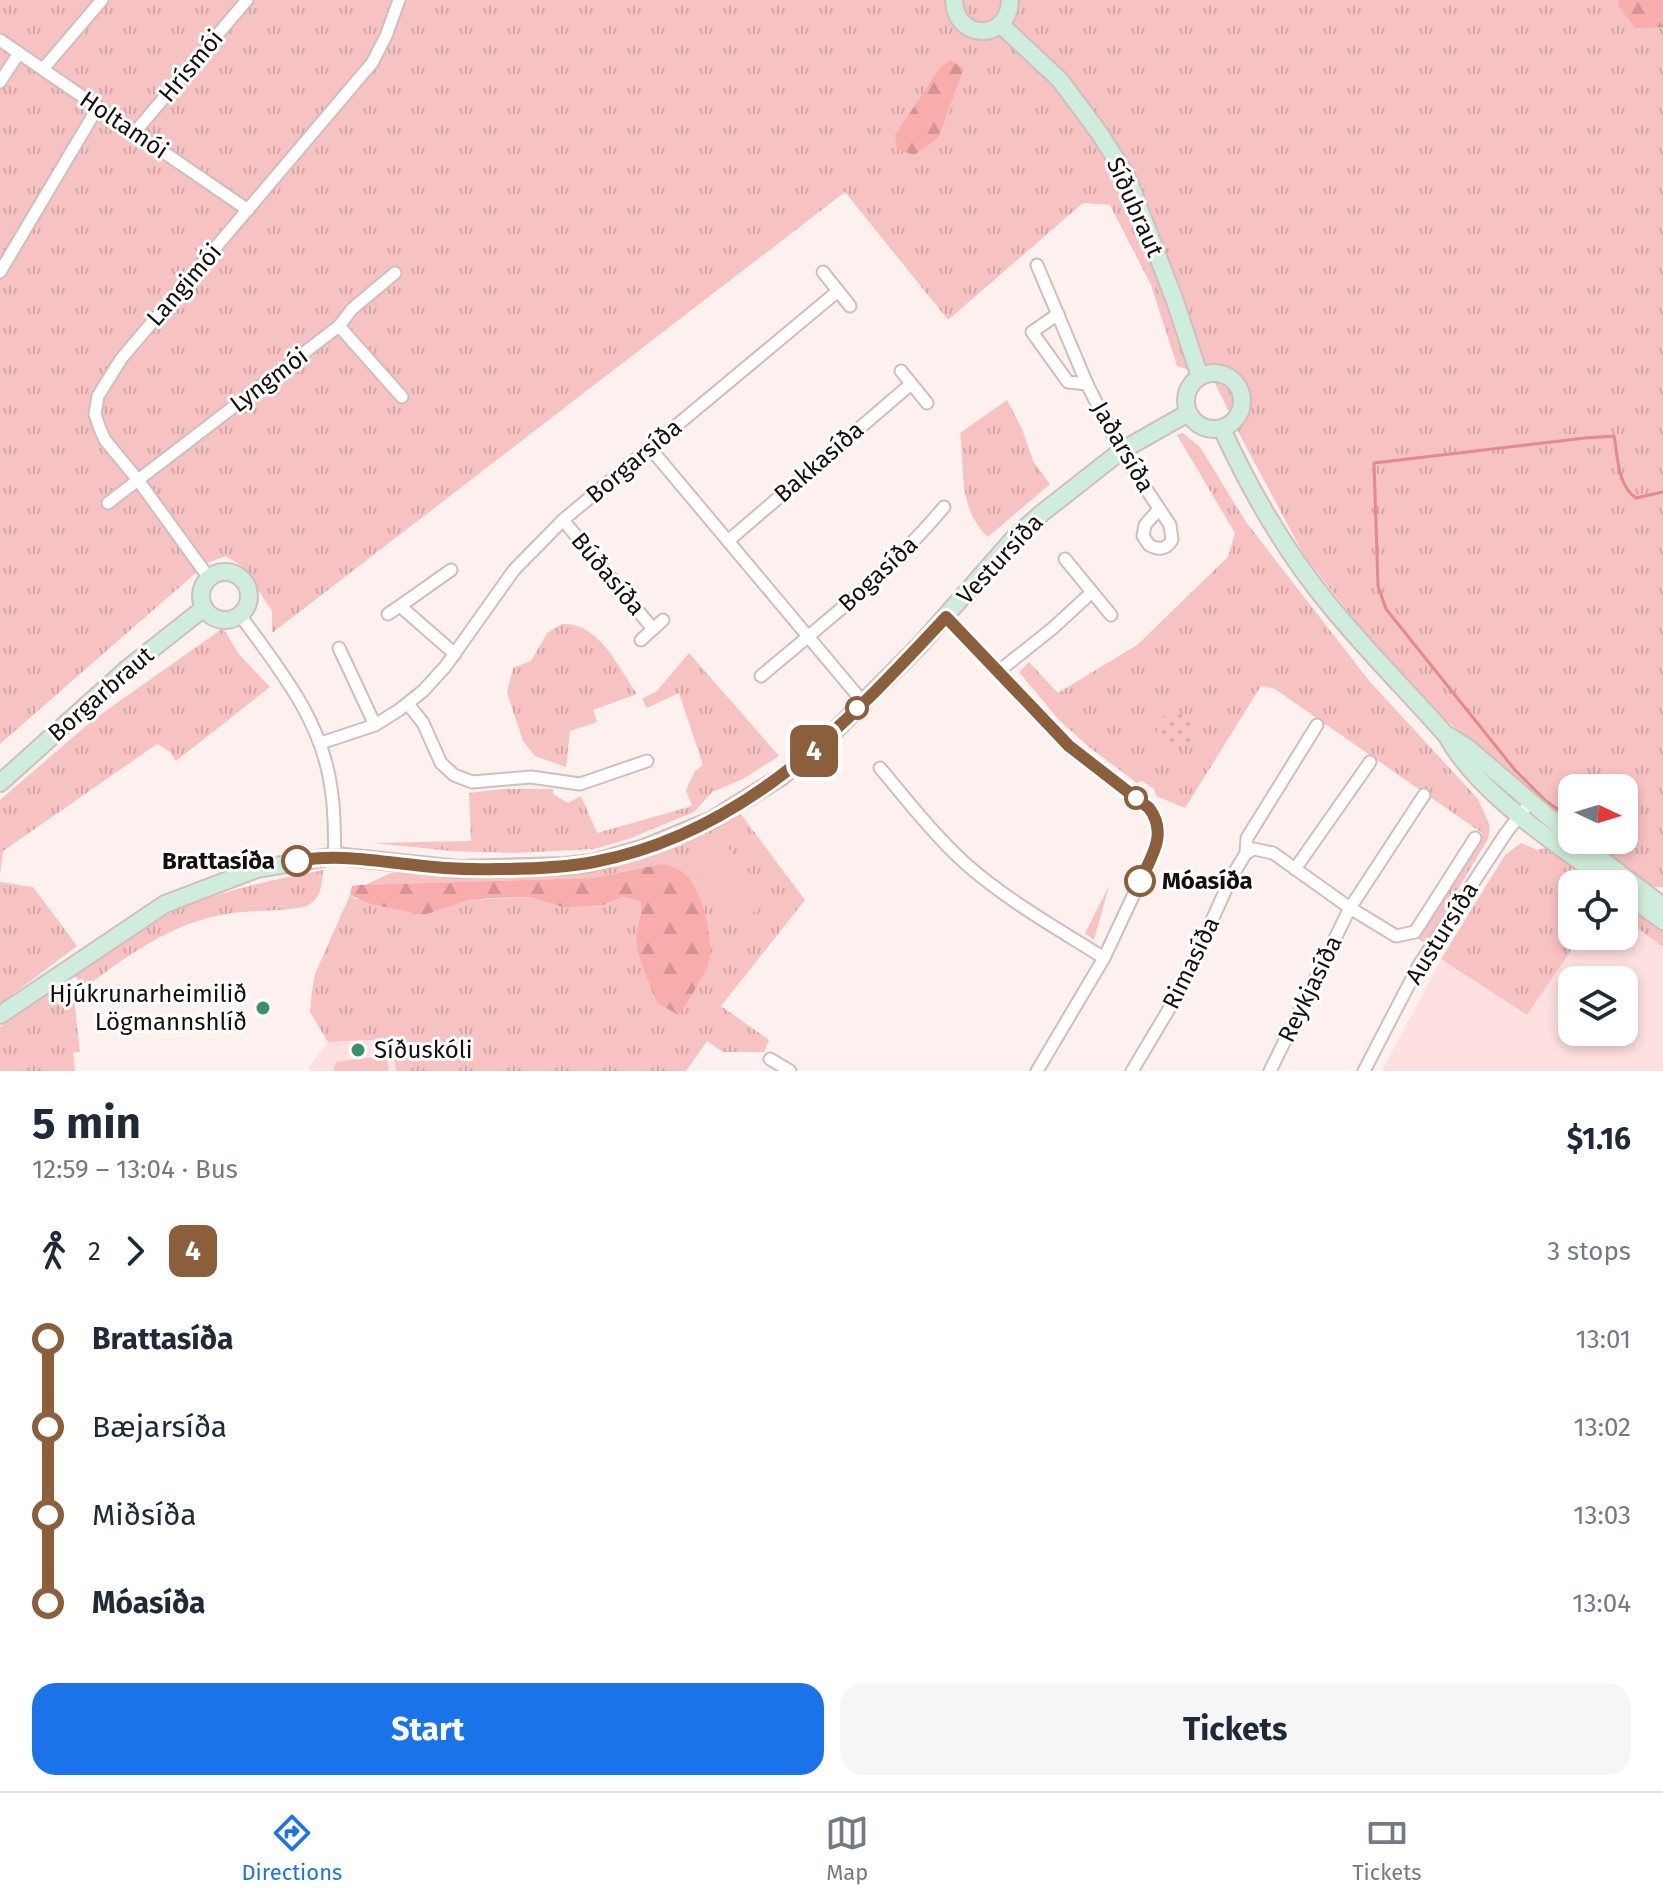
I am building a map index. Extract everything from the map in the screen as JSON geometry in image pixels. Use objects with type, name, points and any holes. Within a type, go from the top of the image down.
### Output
[{"type":"street","points":[[43,69],[102,0]]},
{"type":"street","name":"Hrísmói","points":[[135,132],[247,0]]},
{"type":"street","name":"Langimói","points":[[209,578],[100,429],[95,414],[98,396],[121,359],[372,63],[399,0]]},
{"type":"street","points":[[954,0],[957,17],[972,30],[990,31],[1009,12],[1010,0]]},
{"type":"street","name":"Síðubraut","points":[[1000,24],[1060,80],[1127,177],[1175,301],[1200,377]]},
{"type":"street","name":"Holtamói","points":[[0,40],[248,210]]},
{"type":"street","points":[[0,82],[19,53]]},
{"type":"street","points":[[0,272],[98,107]]},
{"type":"street","name":"Jaðarsíða","points":[[1037,265],[1087,384],[1121,451],[1159,509]]},
{"type":"street","points":[[823,272],[850,306]]},
{"type":"street","name":"Lyngmói","points":[[108,503],[339,326],[352,309],[395,273]]},
{"type":"street","name":"Borgarsíða","points":[[321,743],[375,725],[408,704],[435,679],[455,654],[514,570],[563,520],[838,291]]},
{"type":"street","name":"Jaðarsíða","points":[[1058,314],[1032,332],[1068,382],[1087,384]]},
{"type":"street","points":[[339,326],[402,397]]},
{"type":"street","points":[[901,371],[927,403]]},
{"type":"street","points":[[1208,373],[1233,379],[1242,394],[1241,412],[1230,425],[1222,429],[1200,426],[1188,413],[1189,387],[1200,377],[1208,373]]},
{"type":"street","name":"Bakkasíða","points":[[728,541],[911,384]]},
{"type":"street","name":"Vestursíða","points":[[0,1015],[165,904],[257,869],[335,856],[432,867],[566,866],[618,856],[690,831],[758,794],[814,750],[946,617],[1015,537],[1121,451],[1188,413]]},
{"type":"street","points":[[1222,429],[1282,540],[1331,607],[1447,736],[1458,756],[1525,808],[1596,870]]},
{"type":"street","points":[[650,448],[863,702]]},
{"type":"street","name":"Bogasíða","points":[[761,676],[848,605],[889,567],[944,507]]},
{"type":"street","name":"Búðasíða","points":[[563,520],[653,629]]},
{"type":"street","points":[[1065,559],[1111,615]]},
{"type":"street","points":[[388,614],[451,570]]},
{"type":"street","points":[[222,572],[243,580],[249,594],[240,615],[224,620],[209,614],[204,608],[201,592],[209,578],[222,572]]},
{"type":"street","points":[[999,671],[1092,592]]},
{"type":"street","points":[[400,606],[455,654]]},
{"type":"street","name":"Borgarbraut","points":[[0,783],[128,668],[204,608]]},
{"type":"street","points":[[240,615],[304,706],[321,743],[331,788],[335,856]]},
{"type":"street","points":[[946,617],[1069,746],[1149,808],[1157,822],[1159,837],[1156,847],[1104,958],[1037,1071]]},
{"type":"street","name":"Búðasíða","points":[[641,640],[663,620]]},
{"type":"street","points":[[339,648],[375,725]]},
{"type":"street","points":[[408,704],[423,723],[441,763],[454,775],[472,782],[531,777],[580,784],[647,761]]},
{"type":"street","name":"Rimasíða","points":[[1132,1071],[1181,989],[1231,878],[1246,853],[1247,838],[1317,725]]},
{"type":"street","points":[[1295,869],[1370,762]]},
{"type":"street","points":[[880,768],[930,828],[968,866],[1104,958]]},
{"type":"street","points":[[1350,908],[1424,795]]},
{"type":"street","points":[[1525,808],[1558,828]]},
{"type":"street","name":"Austursíða","points":[[1364,1071],[1419,965],[1525,808]]},
{"type":"street","points":[[1246,853],[1254,849],[1273,853],[1350,908],[1396,936],[1415,932],[1475,838]]},
{"type":"street","points":[[1594,854],[1661,909]]},
{"type":"street","points":[[1638,899],[1661,909]]},
{"type":"street","name":"Reykjasíða","points":[[1270,1071],[1350,908]]},
{"type":"street","points":[[770,1059],[790,1071]]},
{"type":"shaded area","points":[[1638,928],[1663,947],[1663,1071],[1382,1071],[1441,959],[1527,1015],[1558,970],[1558,1046],[1638,1046],[1638,966],[1560,966],[1571,950],[1638,950]]},
{"type":"shaded area","name":"Síðuskóli","points":[[391,1038],[396,1071],[309,1071],[328,1042]]},
{"type":"green space","points":[[0,0],[1663,0],[1663,887],[1648,887],[1638,879],[1638,870],[1626,870],[1605,854],[1638,854],[1638,774],[1558,774],[1558,816],[1435,712],[1366,634],[1305,557],[1212,377],[1177,366],[1151,285],[1110,205],[1083,203],[948,320],[845,192],[272,633],[272,611],[243,567],[226,556],[207,563],[0,744]]},
{"type":"green space","points":[[1619,0],[1663,0],[1663,27],[1635,28],[1619,6]]},
{"type":"green space","points":[[950,60],[964,68],[938,138],[914,155],[897,149],[895,135],[940,68]]},
{"type":"green space","points":[[1007,400],[1022,429],[1033,461],[1050,484],[988,537],[978,526],[967,502],[960,433]]},
{"type":"green space","points":[[1183,433],[1200,447],[1246,522],[1370,682],[1478,799],[1490,826],[1488,839],[1426,943],[1418,939],[1482,833],[1275,689],[1261,686],[1185,808],[1156,796],[1154,789],[1142,781],[1137,783],[1089,747],[1059,720],[1019,672],[1029,662],[1058,693],[1137,645],[1228,557],[1235,533],[1177,435]]},
{"type":"green space","points":[[562,624],[575,625],[597,638],[615,659],[637,694],[593,710],[597,722],[570,731],[566,767],[535,756],[523,741],[507,693],[513,668],[531,661],[547,633]]},
{"type":"green space","points":[[223,628],[238,653],[270,687],[176,761],[170,752],[157,744],[3,851],[0,875],[0,800],[93,720]]},
{"type":"green space","points":[[689,653],[779,756],[743,779],[712,792],[694,812],[628,839],[594,849],[514,853],[373,843],[471,841],[469,793],[502,789],[553,789],[553,794],[568,803],[581,796],[597,833],[692,806],[686,790],[695,771],[703,765],[679,693],[647,708],[642,699],[657,691]]},
{"type":"green space","points":[[1175,713],[1188,718],[1193,731],[1188,744],[1175,749],[1162,744],[1157,731],[1162,718]]},
{"type":"green space","points":[[740,813],[805,900],[721,1006],[769,1040],[764,1052],[723,1052],[707,1041],[686,1071],[396,1071],[391,1039],[328,1042],[310,1012],[315,974],[350,895],[355,899],[530,897],[562,907],[603,905],[622,897],[640,901],[636,943],[640,952],[655,968],[693,992],[709,963],[686,874],[662,864],[592,878],[365,885],[391,873],[416,871],[583,870],[664,849]]},
{"type":"green space","points":[[723,842],[771,898],[742,922],[695,866]]},
{"type":"green space","points":[[1521,843],[1537,850],[1554,846],[1558,854],[1565,854],[1587,870],[1558,870],[1558,950],[1571,950],[1527,1015],[1441,959],[1505,855]]},
{"type":"green space","points":[[662,864],[685,874],[691,882],[702,904],[709,931],[710,955],[706,971],[677,1014],[657,1003],[637,948],[640,901],[622,897],[603,905],[562,907],[530,897],[493,898],[468,900],[424,915],[371,904],[350,895],[352,886],[358,885],[592,878]]},
{"type":"green space","points":[[323,870],[318,896],[311,904],[210,917],[154,941],[85,987],[73,974],[126,936],[179,909],[250,886]]},
{"type":"green space","points":[[0,882],[33,887],[77,946],[0,1004]]},
{"type":"green space","points":[[1109,886],[1094,940],[1085,933]]},
{"type":"green space","points":[[1638,906],[1663,924],[1663,947],[1638,928]]},
{"type":"green space","points":[[62,979],[73,990],[80,1052],[73,1053],[75,1071],[0,1071],[0,1027]]},
{"type":"green space","points":[[383,1056],[389,1071],[333,1071],[336,1062]]},
{"type":"waterway","points":[[1558,809],[1515,770],[1386,609],[1378,586],[1374,463],[1614,436],[1619,470],[1630,492],[1636,498],[1663,492]]},
{"type":"bus line","name":"4","points":[[297,861],[335,856],[459,869],[539,868],[592,863],[667,840],[712,820],[758,794],[804,760],[946,617],[1069,746],[1149,808],[1159,828],[1159,837],[1140,881]]},
{"type":"place","name":"Brattasíða","points":[[297,861]]},
{"type":"place","name":"Móasíða","points":[[1140,881]]},
{"type":"place","name":"Hjúkrunarheimilið Lögmannshlíð","points":[[263,1008]]},
{"type":"place","name":"Síðuskóli","points":[[358,1050]]}]
